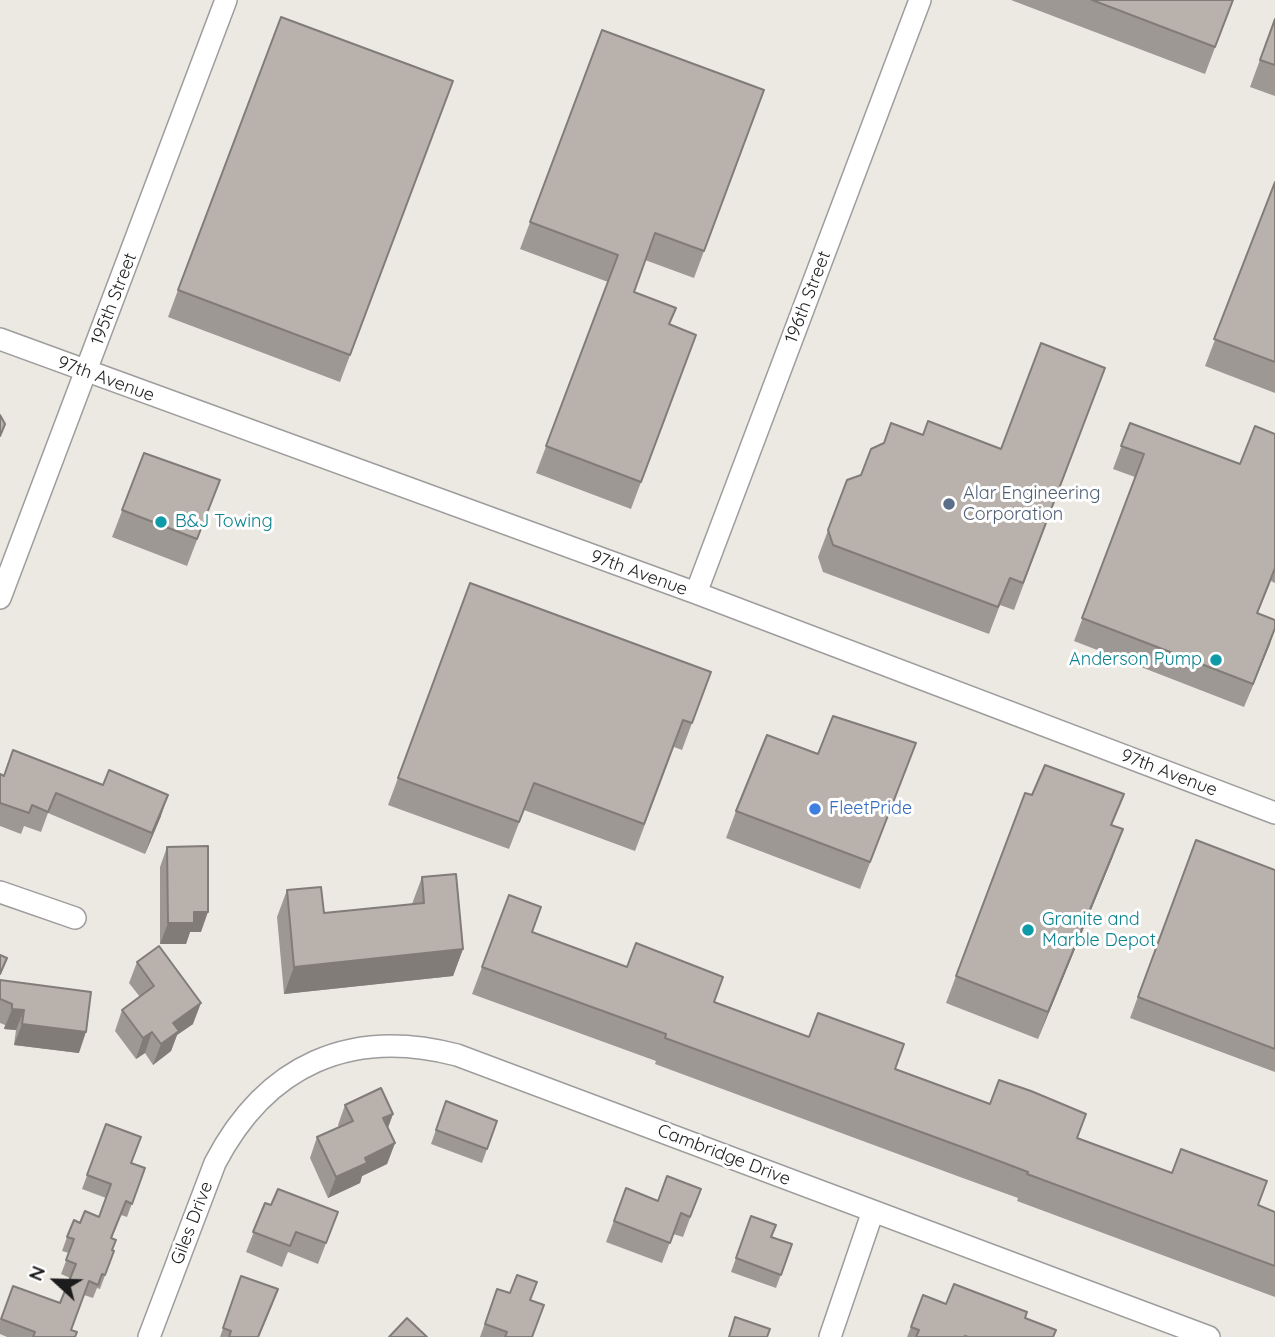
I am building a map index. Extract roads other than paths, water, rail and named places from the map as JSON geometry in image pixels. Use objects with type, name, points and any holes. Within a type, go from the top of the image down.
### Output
[{"type":"street","name":"195th Street","points":[[0,598],[226,0]]},
{"type":"street","name":"196th Street","points":[[696,593],[920,0]]},
{"type":"street","name":"97th Avenue","points":[[0,339],[696,593],[1275,813]]},
{"type":"street","points":[[0,892],[75,918]]},
{"type":"street","name":"Cambridge Drive","points":[[246,1114],[288,1077],[339,1052],[378,1045],[426,1047],[457,1055],[1209,1337]]},
{"type":"street","name":"Giles Drive","points":[[149,1337],[215,1163],[246,1114]]},
{"type":"street","points":[[830,1337],[873,1211]]},
{"type":"place","name":"Alar Engineering Corporation","points":[[949,504]]},
{"type":"place","name":"B&J Towing","points":[[161,522]]},
{"type":"place","name":"Anderson Pump","points":[[1216,660]]},
{"type":"place","name":"FleetPride","points":[[815,809]]},
{"type":"place","name":"Granite and Marble Depot","points":[[1028,930]]}]
